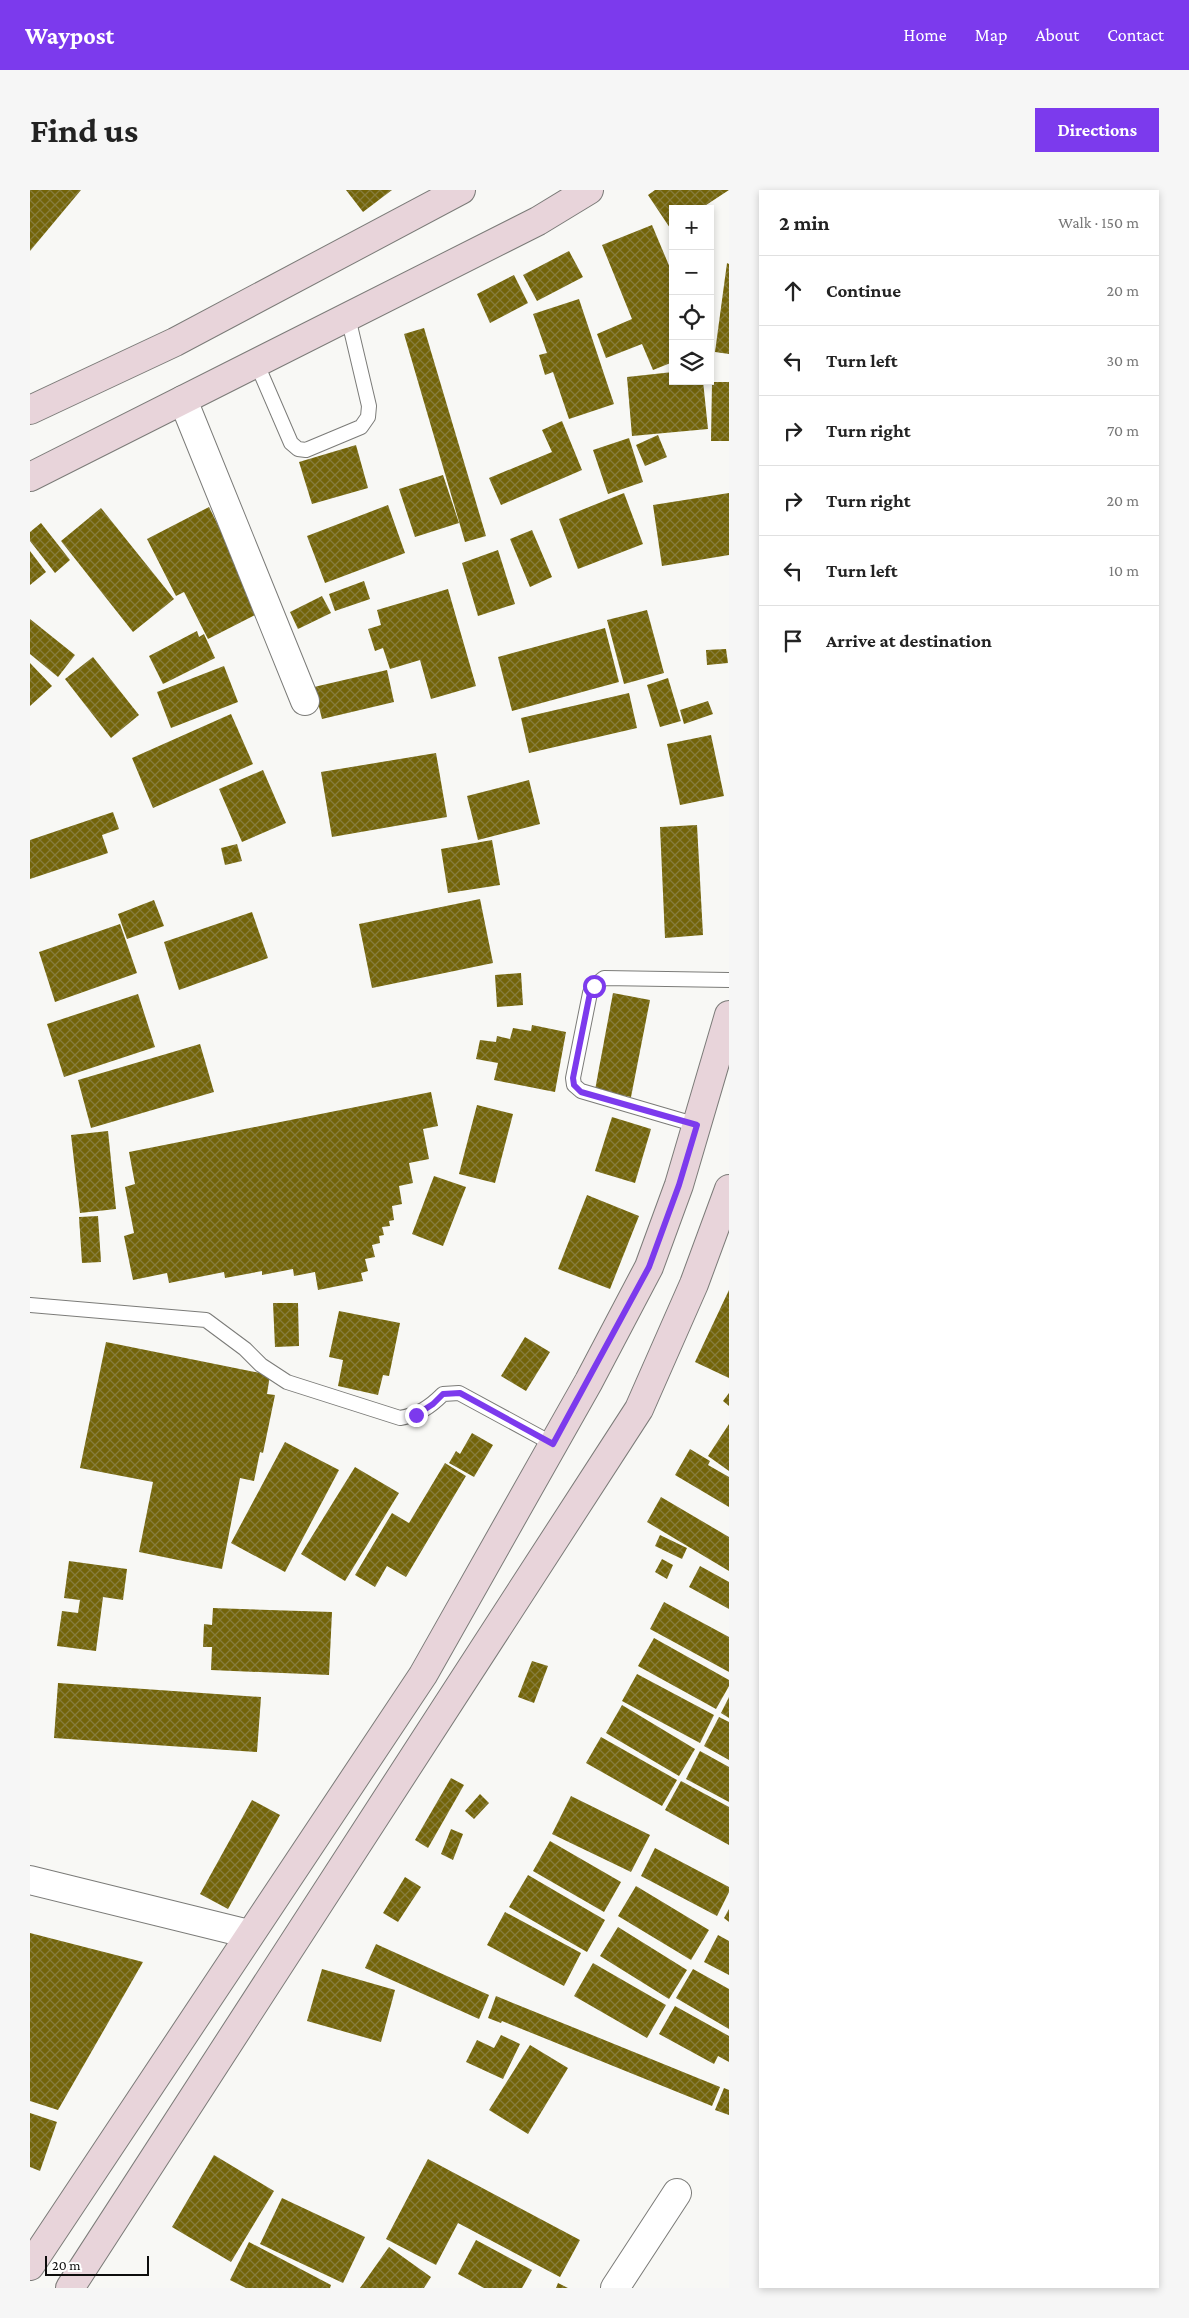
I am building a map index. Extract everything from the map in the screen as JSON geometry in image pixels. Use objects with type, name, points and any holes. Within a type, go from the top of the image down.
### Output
[{"type":"street","points":[[30,410],[175,342],[461,190]]},
{"type":"street","points":[[30,477],[538,222],[589,190]]},
{"type":"street","points":[[183,400],[305,701]]},
{"type":"street","points":[[30,2266],[423,1675],[553,1444],[649,1267],[679,1185],[729,1015]]},
{"type":"street","points":[[70,2288],[639,1409],[694,1284],[729,1189]]},
{"type":"street","points":[[30,1880],[249,1934]]},
{"type":"street","points":[[615,2288],[677,2193]]},
{"type":"lane","points":[[256,362],[291,443],[298,449],[306,450],[360,427],[368,417],[369,406],[348,317]]},
{"type":"lane","points":[[697,1125],[581,1092],[574,1085],[573,1078],[590,993],[594,986],[604,978],[729,980]]},
{"type":"lane","points":[[30,1305],[206,1320],[245,1349],[261,1365],[287,1382],[400,1418],[416,1415],[433,1404],[443,1394],[460,1393],[553,1444]]},
{"type":"building","points":[[30,190],[81,190],[30,251]]},
{"type":"building","points":[[346,190],[392,190],[363,212]]},
{"type":"building","points":[[655,190],[729,190],[706,205],[669,205],[669,226],[648,195]]},
{"type":"building","points":[[652,225],[669,265],[669,364],[653,370],[642,344],[606,358],[597,334],[632,319],[602,245]]},
{"type":"building","points":[[569,251],[583,277],[537,301],[523,275]]},
{"type":"building","points":[[727,263],[729,264],[729,354],[715,352]]},
{"type":"building","points":[[514,275],[528,303],[490,323],[477,294]]},
{"type":"building","points":[[579,299],[614,404],[569,419],[553,372],[545,375],[539,355],[547,353],[533,314]]},
{"type":"building","points":[[424,328],[486,536],[465,542],[404,334]]},
{"type":"building","points":[[669,372],[669,385],[703,385],[708,429],[632,436],[627,377]]},
{"type":"building","points":[[714,382],[729,382],[729,441],[711,441],[712,385],[714,385]]},
{"type":"building","points":[[562,421],[582,470],[501,505],[489,478],[552,452],[542,430]]},
{"type":"building","points":[[658,435],[667,457],[645,466],[636,445]]},
{"type":"building","points":[[629,438],[643,482],[608,494],[593,450]]},
{"type":"building","points":[[356,445],[368,488],[312,504],[299,462]]},
{"type":"building","points":[[443,475],[459,523],[415,537],[399,489]]},
{"type":"building","points":[[624,493],[643,544],[578,569],[559,519]]},
{"type":"building","points":[[729,493],[729,555],[662,566],[653,505]]},
{"type":"building","points":[[388,505],[405,553],[325,583],[307,536]]},
{"type":"building","points":[[209,507],[261,612],[208,639],[184,592],[176,596],[147,539]]},
{"type":"building","points":[[101,508],[174,599],[133,632],[61,541]]},
{"type":"building","points":[[41,523],[70,560],[55,573],[30,541],[30,532]]},
{"type":"building","points":[[532,530],[552,577],[530,587],[510,539]]},
{"type":"building","points":[[498,550],[515,604],[478,616],[462,563]]},
{"type":"building","points":[[30,551],[46,572],[30,585]]},
{"type":"building","points":[[364,581],[370,599],[335,611],[329,594]]},
{"type":"building","points":[[448,589],[476,686],[431,699],[420,660],[390,669],[383,648],[375,651],[368,629],[381,625],[377,610]]},
{"type":"building","points":[[322,596],[331,613],[298,629],[290,612]]},
{"type":"building","points":[[647,610],[664,673],[624,684],[607,620]]},
{"type":"building","points":[[30,619],[75,655],[58,677],[30,654]]},
{"type":"building","points":[[605,628],[619,682],[512,711],[498,657]]},
{"type":"building","points":[[197,631],[199,637],[204,634],[215,658],[163,684],[149,656]]},
{"type":"building","points":[[726,649],[728,663],[707,665],[706,650]]},
{"type":"building","points":[[93,657],[139,715],[111,738],[65,679]]},
{"type":"building","points":[[30,663],[52,686],[30,706]]},
{"type":"building","points":[[224,666],[238,702],[171,728],[157,692]]},
{"type":"building","points":[[387,670],[394,702],[322,719],[314,687]]},
{"type":"building","points":[[668,678],[681,721],[660,727],[647,685]]},
{"type":"building","points":[[629,693],[637,728],[529,753],[521,718]]},
{"type":"building","points":[[708,701],[713,714],[684,724],[680,710]]},
{"type":"building","points":[[231,714],[253,764],[153,808],[132,758]]},
{"type":"building","points":[[711,735],[724,796],[680,805],[667,744]]},
{"type":"building","points":[[436,753],[447,817],[332,837],[321,772]]},
{"type":"building","points":[[263,770],[286,823],[242,842],[219,789]]},
{"type":"building","points":[[529,780],[540,824],[478,840],[467,796]]},
{"type":"building","points":[[113,812],[119,829],[102,835],[108,853],[30,879],[30,840]]},
{"type":"building","points":[[697,825],[703,935],[665,938],[660,827]]},
{"type":"building","points":[[492,840],[500,885],[448,893],[441,849]]},
{"type":"building","points":[[237,844],[242,861],[225,865],[221,848]]},
{"type":"building","points":[[480,899],[493,963],[372,988],[359,924]]},
{"type":"building","points":[[154,900],[164,926],[127,939],[118,914]]},
{"type":"building","points":[[252,912],[268,958],[179,990],[164,942]]},
{"type":"building","points":[[120,924],[137,973],[55,1002],[39,952]]},
{"type":"building","points":[[521,973],[523,1005],[497,1007],[495,975]]},
{"type":"building","points":[[613,993],[650,1000],[631,1097],[595,1090]]},
{"type":"building","points":[[138,994],[155,1047],[64,1077],[47,1024]]},
{"type":"building","points":[[532,1025],[566,1032],[555,1092],[494,1080],[498,1063],[476,1059],[480,1040],[496,1042],[497,1036],[510,1039],[513,1028],[531,1031]]},
{"type":"building","points":[[200,1044],[214,1092],[91,1128],[78,1080]]},
{"type":"building","points":[[431,1092],[438,1126],[423,1129],[429,1159],[409,1163],[413,1183],[399,1186],[402,1204],[392,1206],[394,1220],[389,1221],[390,1226],[382,1227],[384,1235],[379,1236],[380,1243],[372,1245],[375,1257],[365,1259],[368,1271],[361,1273],[363,1281],[318,1290],[315,1272],[294,1276],[293,1269],[262,1275],[262,1271],[225,1278],[224,1272],[169,1283],[167,1273],[133,1280],[124,1236],[134,1233],[125,1187],[135,1184],[129,1152]]},
{"type":"building","points":[[477,1105],[513,1114],[495,1183],[459,1174]]},
{"type":"building","points":[[612,1117],[651,1129],[635,1183],[595,1171]]},
{"type":"building","points":[[108,1131],[116,1209],[80,1213],[71,1135]]},
{"type":"building","points":[[434,1176],[466,1187],[443,1246],[412,1234]]},
{"type":"building","points":[[587,1195],[639,1216],[610,1289],[558,1269]]},
{"type":"building","points":[[98,1216],[101,1262],[82,1263],[79,1217]]},
{"type":"building","points":[[729,1290],[729,1378],[695,1362]]},
{"type":"building","points":[[273,1303],[298,1303],[299,1346],[275,1347]]},
{"type":"building","points":[[339,1311],[400,1323],[389,1376],[383,1375],[378,1395],[338,1386],[343,1360],[329,1357]]},
{"type":"building","points":[[525,1337],[550,1352],[526,1391],[501,1376]]},
{"type":"building","points":[[106,1342],[270,1375],[267,1394],[275,1395],[263,1453],[260,1452],[254,1481],[240,1478],[222,1569],[139,1552],[153,1482],[80,1468]]},
{"type":"building","points":[[729,1393],[729,1406],[723,1401]]},
{"type":"building","points":[[729,1424],[729,1471],[708,1456]]},
{"type":"building","points":[[472,1433],[493,1445],[474,1477],[449,1463],[456,1451],[460,1454]]},
{"type":"building","points":[[285,1442],[339,1470],[285,1572],[231,1543]]},
{"type":"building","points":[[690,1449],[710,1461],[708,1465],[729,1477],[729,1507],[675,1475]]},
{"type":"building","points":[[445,1463],[466,1476],[406,1577],[387,1566],[375,1587],[355,1575],[392,1513],[409,1523]]},
{"type":"building","points":[[355,1467],[399,1493],[345,1581],[301,1554]]},
{"type":"building","points":[[661,1497],[729,1537],[729,1571],[647,1522]]},
{"type":"building","points":[[660,1535],[687,1548],[682,1559],[655,1546]]},
{"type":"building","points":[[662,1559],[673,1565],[667,1579],[655,1572]]},
{"type":"building","points":[[69,1561],[127,1569],[123,1600],[103,1597],[96,1651],[57,1646],[62,1611],[78,1613],[80,1600],[64,1598]]},
{"type":"building","points":[[700,1566],[729,1582],[729,1609],[689,1587]]},
{"type":"building","points":[[664,1602],[729,1637],[729,1672],[650,1629]]},
{"type":"building","points":[[213,1608],[332,1612],[329,1675],[211,1670],[212,1647],[203,1647],[204,1624],[212,1625]]},
{"type":"building","points":[[654,1638],[729,1680],[729,1686],[716,1709],[638,1666]]},
{"type":"building","points":[[532,1661],[548,1666],[534,1703],[518,1697]]},
{"type":"building","points":[[637,1674],[714,1715],[700,1743],[622,1701]]},
{"type":"building","points":[[58,1683],[261,1697],[257,1752],[54,1738]]},
{"type":"building","points":[[729,1697],[729,1718],[721,1713]]},
{"type":"building","points":[[622,1705],[695,1749],[679,1776],[606,1733]]},
{"type":"building","points":[[719,1717],[729,1722],[729,1760],[704,1746]]},
{"type":"building","points":[[601,1737],[677,1780],[662,1806],[586,1763]]},
{"type":"building","points":[[700,1751],[729,1767],[729,1802],[686,1779]]},
{"type":"building","points":[[451,1778],[464,1785],[428,1848],[415,1840]]},
{"type":"building","points":[[681,1781],[729,1807],[729,1845],[665,1810]]},
{"type":"building","points":[[480,1794],[489,1803],[474,1819],[465,1811]]},
{"type":"building","points":[[571,1796],[650,1835],[631,1872],[552,1834]]},
{"type":"building","points":[[252,1800],[280,1815],[228,1909],[200,1894]]},
{"type":"building","points":[[451,1829],[463,1834],[453,1860],[441,1854]]},
{"type":"building","points":[[550,1841],[621,1882],[604,1912],[533,1871]]},
{"type":"building","points":[[655,1848],[729,1887],[729,1892],[717,1916],[641,1876]]},
{"type":"building","points":[[528,1875],[605,1920],[587,1952],[509,1907]]},
{"type":"building","points":[[405,1877],[421,1887],[398,1922],[383,1913]]},
{"type":"building","points":[[636,1886],[709,1930],[691,1960],[618,1916]]},
{"type":"building","points":[[729,1909],[729,1922],[724,1918]]},
{"type":"building","points":[[505,1912],[581,1953],[564,1986],[487,1945]]},
{"type":"building","points":[[618,1927],[687,1970],[669,1999],[600,1956]]},
{"type":"building","points":[[30,1933],[143,1962],[58,2110],[30,2101]]},
{"type":"building","points":[[718,1935],[729,1941],[729,1975],[704,1962]]},
{"type":"building","points":[[376,1944],[489,1995],[479,2019],[365,1968]]},
{"type":"building","points":[[593,1963],[666,2005],[647,2038],[574,1996]]},
{"type":"building","points":[[322,1969],[395,1990],[381,2042],[307,2021]]},
{"type":"building","points":[[693,1969],[729,1989],[729,2029],[676,1998]]},
{"type":"building","points":[[496,1996],[720,2087],[712,2106],[502,2021],[501,2023],[488,2018]]},
{"type":"building","points":[[675,2006],[729,2036],[729,2062],[718,2056],[714,2064],[659,2034]]},
{"type":"building","points":[[501,2035],[520,2044],[503,2079],[466,2062],[477,2040],[494,2048]]},
{"type":"building","points":[[530,2045],[568,2068],[528,2134],[489,2110]]},
{"type":"building","points":[[724,2088],[729,2090],[729,2115],[715,2110]]},
{"type":"building","points":[[30,2113],[57,2122],[40,2171],[30,2167]]},
{"type":"building","points":[[214,2155],[274,2191],[231,2262],[172,2227]]},
{"type":"building","points":[[428,2159],[580,2240],[560,2277],[458,2223],[436,2265],[386,2239]]},
{"type":"building","points":[[282,2198],[365,2237],[343,2283],[260,2244]]},
{"type":"building","points":[[476,2240],[532,2270],[522,2288],[484,2288],[458,2274]]},
{"type":"building","points":[[249,2242],[331,2285],[330,2288],[246,2288],[230,2280]]},
{"type":"building","points":[[389,2247],[431,2277],[424,2288],[360,2288]]},
{"type":"building","points":[[558,2283],[568,2288],[556,2288]]},
{"type":"route","points":[[416,1415],[433,1404],[443,1394],[460,1393],[553,1444],[649,1267],[679,1185],[697,1125],[581,1092],[574,1085],[573,1078],[590,993],[594,986]]}]
